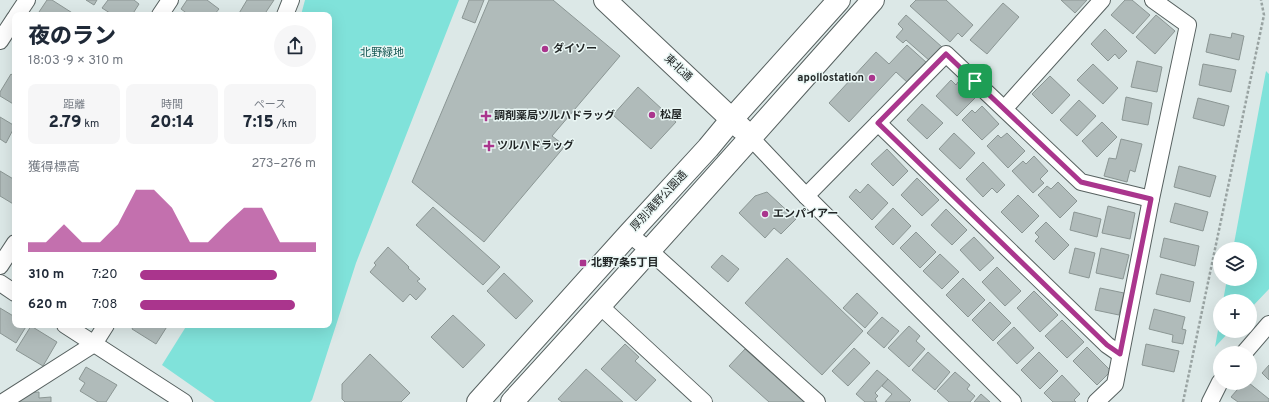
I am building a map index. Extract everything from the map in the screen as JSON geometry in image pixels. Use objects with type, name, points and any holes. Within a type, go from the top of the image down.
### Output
[{"type":"main road","name":"東北通","points":[[606,0],[750,137]]},
{"type":"main road","name":"厚別滝野公園通","points":[[478,402],[708,148],[732,119],[839,0]]},
{"type":"main road","points":[[512,402],[650,251],[873,0]]},
{"type":"street","points":[[19,12],[26,0]]},
{"type":"street","points":[[162,12],[170,0]]},
{"type":"street","points":[[286,12],[291,0]]},
{"type":"street","points":[[1005,108],[1102,0]]},
{"type":"street","points":[[1096,402],[1115,384],[1151,199],[1188,25],[1153,0]]},
{"type":"street","points":[[0,41],[12,23]]},
{"type":"street","points":[[806,196],[946,54],[1005,108],[1081,182],[1151,199]]},
{"type":"street","points":[[878,123],[1107,345],[1120,354]]},
{"type":"street","points":[[750,137],[806,196],[1013,402]]},
{"type":"street","points":[[629,234],[650,251],[817,402]]},
{"type":"street","points":[[0,266],[12,248]]},
{"type":"street","points":[[0,283],[12,291]]},
{"type":"street","points":[[600,306],[704,402]]},
{"type":"street","points":[[1250,346],[1269,324]]},
{"type":"street","points":[[70,328],[184,402]]},
{"type":"street","points":[[2,402],[94,344],[104,328]]},
{"type":"street","points":[[1210,402],[1216,390]]},
{"type":"path","points":[[1183,402],[1264,15],[1261,0]]},
{"type":"green space","name":"北野緑地","points":[[305,0],[459,0],[356,263],[312,400],[310,402],[215,402],[162,365],[185,328],[332,328],[332,12],[302,12]]},
{"type":"green space","points":[[1266,71],[1269,74],[1269,289],[1257,302],[1257,294],[1224,294],[1226,286],[1257,286],[1257,242],[1234,242]]},
{"type":"green space","points":[[1217,338],[1223,338],[1216,346]]},
{"type":"building","points":[[47,0],[52,0],[71,12],[39,12]]},
{"type":"building","points":[[86,0],[97,0],[94,5]]},
{"type":"building","points":[[108,0],[134,0],[139,4],[134,12],[108,12],[102,8]]},
{"type":"building","points":[[187,0],[207,0],[219,9],[216,12],[185,12],[181,9]]},
{"type":"building","points":[[247,0],[274,0],[266,12],[240,12]]},
{"type":"building","points":[[469,0],[484,0],[475,23],[462,18]]},
{"type":"building","points":[[489,0],[553,0],[620,56],[552,136],[565,146],[484,242],[412,182]]},
{"type":"building","points":[[916,0],[946,0],[973,25],[962,37],[958,33],[950,42],[910,6]]},
{"type":"building","points":[[1061,0],[1087,0],[1075,13]]},
{"type":"building","points":[[1125,0],[1132,0],[1150,15],[1133,34],[1111,15]]},
{"type":"building","points":[[1003,3],[1019,17],[987,54],[970,40]]},
{"type":"building","points":[[906,15],[942,47],[930,61],[906,40],[903,43],[896,37],[903,29],[898,24]]},
{"type":"building","points":[[1156,15],[1175,31],[1155,54],[1136,37]]},
{"type":"building","points":[[1105,29],[1127,51],[1119,59],[1115,54],[1108,61],[1091,44]]},
{"type":"building","points":[[1232,33],[1244,36],[1239,60],[1206,52],[1210,34],[1231,38]]},
{"type":"building","name":"apollostation","points":[[907,45],[927,63],[908,83],[896,72],[849,122],[829,103],[876,52],[889,64]]},
{"type":"building","points":[[1137,61],[1162,67],[1157,92],[1131,87]]},
{"type":"building","points":[[1093,64],[1118,88],[1103,104],[1077,80]]},
{"type":"building","points":[[1203,64],[1236,70],[1231,92],[1199,85]]},
{"type":"building","points":[[11,74],[12,103],[0,96],[0,92]]},
{"type":"building","points":[[1050,76],[1070,95],[1052,114],[1032,94]]},
{"type":"building","points":[[951,80],[956,85],[958,82],[975,98],[957,116],[936,96]]},
{"type":"building","points":[[638,87],[676,122],[651,149],[613,115]]},
{"type":"building","points":[[1126,97],[1152,103],[1148,125],[1122,120]]},
{"type":"building","points":[[1198,98],[1229,106],[1224,126],[1193,118]]},
{"type":"building","points":[[1079,100],[1096,116],[1077,136],[1060,120]]},
{"type":"building","points":[[922,104],[943,123],[927,139],[907,120]]},
{"type":"building","points":[[982,106],[999,124],[982,140],[962,120],[972,110],[975,113]]},
{"type":"building","points":[[0,117],[12,124],[12,132],[6,143],[0,139]]},
{"type":"building","points":[[1102,122],[1117,137],[1097,157],[1082,141]]},
{"type":"building","points":[[954,133],[975,153],[960,169],[939,149]]},
{"type":"building","points":[[1007,133],[1025,151],[1008,168],[987,146],[998,135],[1001,138]]},
{"type":"building","points":[[1121,139],[1142,144],[1135,172],[1130,170],[1127,182],[1104,176],[1109,158],[1116,159]]},
{"type":"building","points":[[887,149],[908,171],[893,186],[871,164]]},
{"type":"building","points":[[1034,156],[1048,171],[1040,179],[1044,183],[1033,193],[1012,171],[1023,161],[1026,164]]},
{"type":"building","points":[[983,162],[1005,185],[997,193],[992,188],[983,197],[966,179]]},
{"type":"building","points":[[1179,166],[1216,176],[1210,197],[1174,187]]},
{"type":"building","points":[[0,171],[12,178],[12,203],[0,196]]},
{"type":"building","points":[[917,178],[939,200],[922,216],[901,195]]},
{"type":"building","points":[[1058,182],[1077,201],[1060,218],[1038,195],[1047,186],[1051,189]]},
{"type":"building","points":[[868,184],[888,203],[872,220],[849,197],[856,189],[860,193]]},
{"type":"building","points":[[767,192],[796,219],[781,234],[774,228],[765,238],[739,213],[755,196]]},
{"type":"building","points":[[1018,195],[1039,216],[1022,233],[1001,212]]},
{"type":"building","points":[[1175,203],[1208,212],[1203,231],[1170,222]]},
{"type":"building","points":[[1108,206],[1135,213],[1130,239],[1102,233]]},
{"type":"building","points":[[433,207],[500,267],[483,285],[416,225]]},
{"type":"building","points":[[893,208],[911,226],[893,245],[875,227]]},
{"type":"building","points":[[946,209],[967,230],[952,245],[931,225]]},
{"type":"building","points":[[1074,212],[1101,219],[1097,237],[1070,230]]},
{"type":"building","points":[[1046,222],[1069,245],[1054,260],[1035,241],[1039,237],[1035,233]]},
{"type":"building","points":[[916,232],[936,252],[920,268],[900,248]]},
{"type":"building","points":[[974,237],[994,258],[980,271],[960,250]]},
{"type":"building","points":[[1164,238],[1199,246],[1195,266],[1160,257]]},
{"type":"building","points":[[388,247],[420,279],[417,281],[426,289],[416,300],[410,294],[403,302],[370,272],[376,265],[374,263]]},
{"type":"building","points":[[1075,248],[1095,253],[1089,278],[1069,273]]},
{"type":"building","points":[[1101,248],[1129,255],[1123,279],[1096,273]]},
{"type":"building","points":[[940,254],[959,272],[942,289],[923,271]]},
{"type":"building","points":[[722,255],[739,269],[728,282],[711,267]]},
{"type":"building","points":[[787,258],[863,331],[822,375],[745,303]]},
{"type":"building","points":[[997,267],[1021,291],[1005,306],[982,282]]},
{"type":"building","points":[[504,273],[533,301],[516,319],[487,291]]},
{"type":"building","points":[[1161,274],[1194,282],[1190,302],[1156,294]]},
{"type":"building","points":[[963,278],[985,300],[968,317],[946,295]]},
{"type":"building","points":[[1100,288],[1124,293],[1119,315],[1095,310]]},
{"type":"building","points":[[1034,291],[1058,315],[1040,332],[1017,308]]},
{"type":"building","points":[[857,293],[878,313],[865,328],[843,308]]},
{"type":"building","points":[[990,302],[1011,323],[993,341],[972,320]]},
{"type":"building","points":[[0,308],[12,315],[12,328],[25,328],[16,343],[0,333]]},
{"type":"building","points":[[1154,309],[1185,317],[1182,329],[1186,330],[1183,344],[1172,342],[1173,335],[1149,329]]},
{"type":"building","points":[[453,315],[485,345],[463,368],[431,337]]},
{"type":"building","points":[[882,317],[899,331],[884,348],[867,333]]},
{"type":"building","points":[[1062,320],[1084,342],[1067,358],[1045,336]]},
{"type":"building","points":[[909,326],[920,336],[916,341],[925,349],[909,367],[888,348]]},
{"type":"building","points":[[1014,327],[1034,348],[1017,364],[997,343]]},
{"type":"building","points":[[30,328],[34,328],[57,342],[43,366],[16,350]]},
{"type":"building","points":[[132,328],[166,328],[156,344]]},
{"type":"building","points":[[625,344],[639,357],[635,361],[656,380],[636,401],[601,369]]},
{"type":"building","points":[[1146,344],[1179,351],[1174,372],[1142,365]]},
{"type":"building","points":[[1087,347],[1111,371],[1097,385],[1073,361]]},
{"type":"building","points":[[854,348],[870,363],[848,386],[832,371]]},
{"type":"building","points":[[745,349],[804,402],[769,402],[729,366]]},
{"type":"building","points":[[928,352],[950,372],[935,390],[912,370]]},
{"type":"building","points":[[1039,352],[1058,371],[1040,389],[1021,370]]},
{"type":"building","points":[[370,354],[410,393],[401,402],[345,402],[342,399],[342,384]]},
{"type":"building","points":[[1269,365],[1269,380],[1262,373]]},
{"type":"building","points":[[86,367],[117,385],[106,402],[98,402],[80,391],[85,383],[79,379]]},
{"type":"building","points":[[586,369],[623,402],[562,402],[558,399]]},
{"type":"building","points":[[877,370],[888,379],[875,393],[878,396],[875,399],[877,402],[865,402],[856,394]]},
{"type":"building","points":[[955,372],[970,385],[967,389],[975,396],[970,402],[949,402],[937,391]]},
{"type":"building","points":[[1062,375],[1080,394],[1074,400],[1076,402],[1053,402],[1044,393]]},
{"type":"building","points":[[888,379],[911,400],[909,402],[885,402],[892,394],[882,386]]},
{"type":"building","points":[[1257,389],[1269,399],[1269,402],[1238,402],[1231,397],[1237,390]]},
{"type":"building","points":[[39,392],[39,398],[51,397],[51,402],[17,402],[23,393]]},
{"type":"building","points":[[981,394],[990,402],[974,402]]},
{"type":"place","name":"ダイソー","points":[[545,49]]},
{"type":"place","name":"apollostation","points":[[872,78]]},
{"type":"place","name":"松屋","points":[[652,115]]},
{"type":"place","name":"調剤薬局ツルハドラッグ","points":[[486,116]]},
{"type":"place","name":"ツルハドラッグ","points":[[489,146]]},
{"type":"place","name":"エンパイアー","points":[[765,214]]},
{"type":"place","name":"北野7条5丁目","points":[[583,263]]},
{"type":"route","points":[[946,54],[975,81],[1081,182],[1151,199],[1120,354],[1107,345],[878,123],[946,54]]}]
